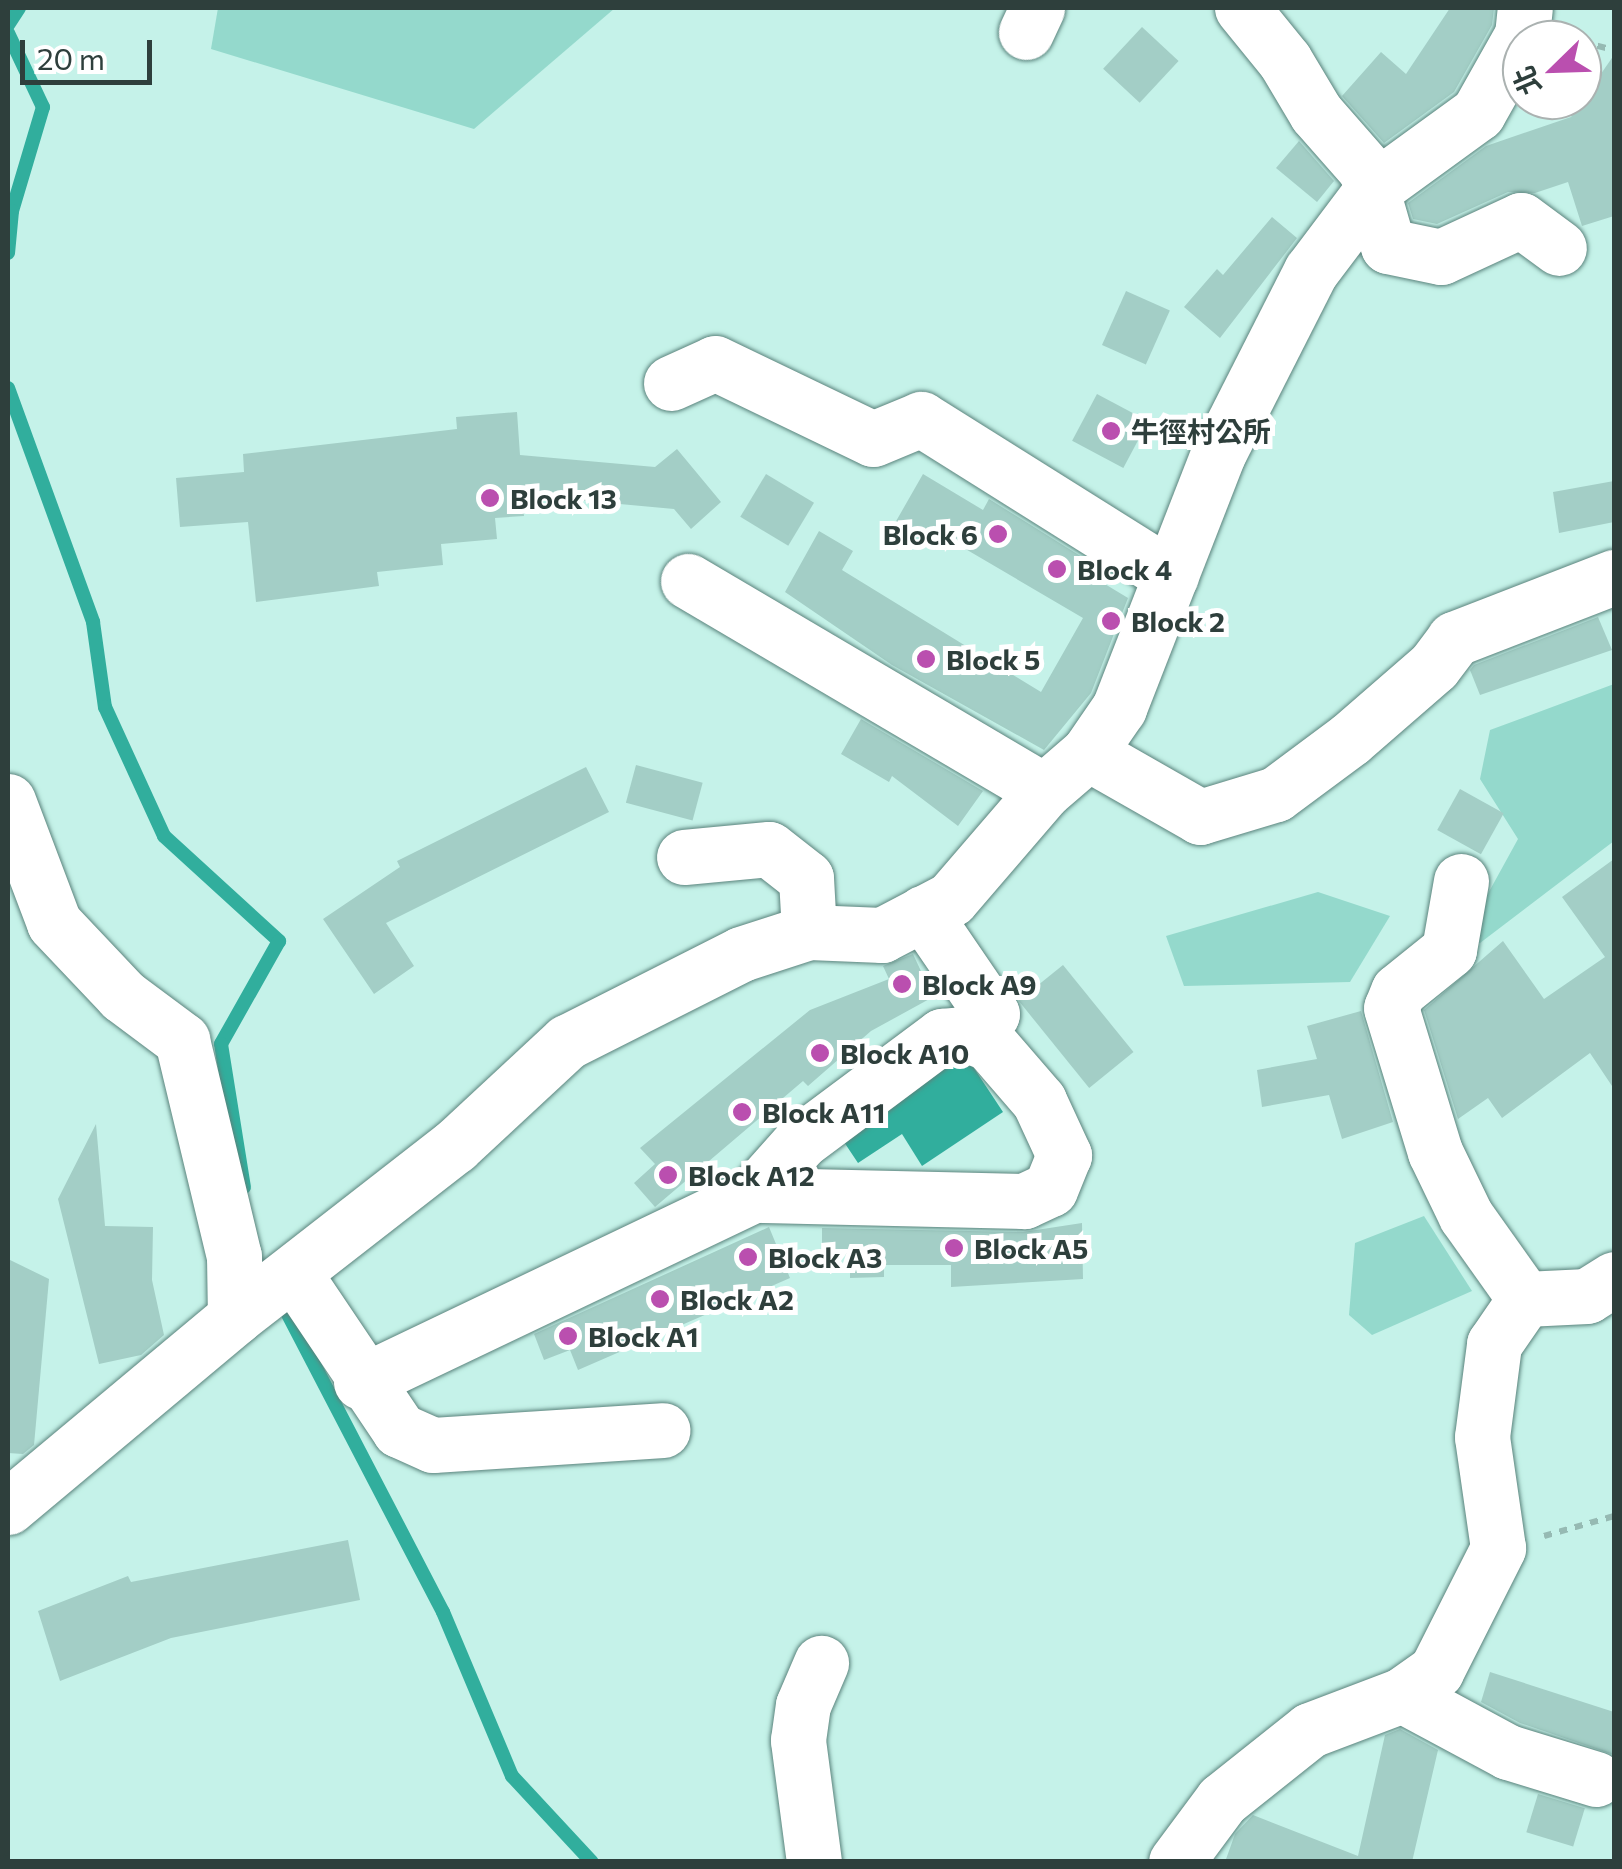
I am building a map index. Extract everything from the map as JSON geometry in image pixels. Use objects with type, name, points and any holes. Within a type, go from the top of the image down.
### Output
[{"type":"street","points":[[1242,8],[1286,61],[1316,114],[1366,170],[1388,246],[1407,254],[1441,257],[1521,220],[1559,248]]},
{"type":"street","points":[[8,1507],[455,1146],[568,1042],[741,954],[809,932],[882,935],[952,899],[1044,792],[1088,753],[1119,708],[1218,454],[1311,271],[1372,190],[1478,113],[1522,35],[1524,8]]},
{"type":"street","points":[[671,383],[715,362],[873,439],[921,419],[1172,576]]},
{"type":"street","points":[[1088,753],[1200,817],[1276,794],[1350,740],[1434,666],[1454,639],[1614,577]]},
{"type":"street","points":[[688,581],[1044,792]]},
{"type":"street","points":[[8,802],[54,923],[123,996],[182,1040],[234,1256],[268,1294],[362,1382],[399,1430],[433,1445],[662,1430]]},
{"type":"street","points":[[684,857],[769,849],[806,878],[809,932]]},
{"type":"street","points":[[1461,881],[1449,950],[1398,992],[1391,1008],[1435,1152],[1466,1216],[1525,1299]]},
{"type":"street","points":[[362,1382],[753,1195],[830,1119],[932,1042],[965,1034],[992,1014],[924,913]]},
{"type":"street","points":[[753,1195],[1024,1201],[1050,1189],[1064,1155],[1039,1102],[989,1043],[965,1034]]},
{"type":"street","points":[[1525,1299],[1587,1296],[1614,1279]]},
{"type":"street","points":[[1176,1862],[1222,1800],[1310,1730],[1402,1695],[1436,1671],[1498,1548],[1482,1437],[1494,1344],[1525,1299]]},
{"type":"street","points":[[814,1862],[798,1740],[803,1705],[822,1663]]},
{"type":"street","points":[[1402,1695],[1508,1752],[1596,1780]]},
{"type":"path","points":[[1498,1548],[1614,1516]]},
{"type":"shaded area","points":[[218,8],[615,8],[474,129],[211,49]]},
{"type":"shaded area","points":[[1614,684],[1614,841],[1480,943],[1463,939],[1518,839],[1480,779],[1490,730]]},
{"type":"shaded area","points":[[1318,892],[1390,916],[1350,982],[1184,986],[1166,936]]},
{"type":"shaded area","points":[[964,1053],[1003,1112],[922,1166],[902,1134],[858,1163],[840,1136]]},
{"type":"shaded area","points":[[1424,1216],[1472,1291],[1372,1335],[1349,1315],[1355,1243]]},
{"type":"building","points":[[1450,8],[1494,8],[1492,25],[1454,92],[1384,143],[1342,96],[1381,52],[1406,74]]},
{"type":"building","points":[[1142,27],[1179,61],[1140,103],[1103,69]]},
{"type":"building","points":[[1614,55],[1614,216],[1582,226],[1568,182],[1535,193],[1508,192],[1437,224],[1413,219],[1408,203],[1486,146],[1562,120],[1602,120],[1602,72]]},
{"type":"building","points":[[1299,141],[1334,181],[1317,202],[1276,168]]},
{"type":"building","points":[[1272,217],[1297,238],[1220,338],[1184,307],[1217,269],[1223,275]]},
{"type":"building","points":[[1126,291],[1170,311],[1146,364],[1102,345]]},
{"type":"building","name":"牛徑村公所","points":[[1097,394],[1148,421],[1123,468],[1072,441]]},
{"type":"building","points":[[517,412],[520,455],[655,467],[677,449],[721,502],[691,529],[674,509],[522,495],[524,516],[495,518],[497,539],[441,544],[443,565],[377,572],[379,586],[256,602],[248,522],[180,527],[176,478],[244,472],[243,454],[457,429],[456,417]]},
{"type":"building","points":[[766,474],[814,503],[788,546],[740,517]]},
{"type":"building","points":[[923,474],[983,510],[989,499],[1090,562],[1085,572],[1128,598],[1091,693],[1044,750],[892,665],[785,592],[819,531],[853,551],[842,570],[1041,692],[1083,618],[945,537],[938,549],[895,523]]},
{"type":"building","points":[[1614,481],[1614,522],[1559,533],[1553,492]]},
{"type":"building","points":[[1598,617],[1612,650],[1480,695],[1470,670],[1474,665]]},
{"type":"building","points":[[861,719],[983,791],[958,826],[892,776],[889,782],[841,754]]},
{"type":"building","points":[[636,765],[703,783],[693,821],[626,803]]},
{"type":"building","points":[[586,767],[609,812],[386,923],[414,966],[374,994],[323,919],[400,867],[397,861]]},
{"type":"building","points":[[1460,789],[1504,813],[1481,854],[1437,830]]},
{"type":"building","points":[[1614,859],[1614,1089],[1590,1053],[1502,1118],[1488,1098],[1458,1119],[1424,1010],[1503,941],[1544,999],[1605,957],[1562,897]]},
{"type":"building","points":[[913,954],[933,997],[871,1031],[808,1086],[803,1081],[655,1207],[634,1183],[655,1164],[640,1148],[810,1010],[889,979],[883,966]]},
{"type":"building","points":[[1063,965],[1133,1052],[1089,1088],[1019,1001]]},
{"type":"building","points":[[1361,1011],[1393,1122],[1342,1139],[1329,1095],[1262,1107],[1257,1070],[1317,1059],[1307,1026]]},
{"type":"building","points":[[96,1124],[105,1226],[153,1227],[152,1280],[164,1335],[141,1355],[99,1364],[58,1199]]},
{"type":"building","points":[[1082,1223],[1083,1279],[951,1287],[951,1265],[884,1265],[884,1277],[850,1278],[850,1253],[822,1265],[822,1228],[1023,1232]]},
{"type":"building","points":[[769,1227],[790,1278],[578,1370],[570,1350],[544,1360],[534,1334]]},
{"type":"building","points":[[8,1259],[49,1279],[34,1445],[23,1454],[8,1453]]},
{"type":"building","points":[[348,1540],[360,1600],[171,1638],[60,1681],[38,1611],[128,1576],[131,1582]]},
{"type":"building","points":[[1490,1672],[1614,1712],[1614,1755],[1520,1723],[1481,1702]]},
{"type":"building","points":[[1400,1729],[1438,1750],[1412,1862],[1225,1862],[1235,1834],[1253,1815],[1358,1856],[1385,1735]]},
{"type":"building","points":[[1538,1794],[1585,1808],[1573,1847],[1526,1832]]},
{"type":"waterway","points":[[8,25],[19,8]]},
{"type":"waterway","points":[[8,33],[43,107],[12,211],[8,253]]},
{"type":"waterway","points":[[8,388],[93,622],[105,707],[164,836],[279,941],[221,1044],[244,1187]]},
{"type":"waterway","points":[[279,1297],[443,1612],[512,1776],[592,1862]]},
{"type":"place","name":"牛徑村公所","points":[[1111,431]]},
{"type":"place","name":"Block 13","points":[[490,498]]},
{"type":"place","name":"Block 6","points":[[998,534]]},
{"type":"place","name":"Block 4","points":[[1057,569]]},
{"type":"place","name":"Block 2","points":[[1111,621]]},
{"type":"place","name":"Block 5","points":[[926,659]]},
{"type":"place","name":"Block A9","points":[[902,984]]},
{"type":"place","name":"Block A10","points":[[820,1053]]},
{"type":"place","name":"Block A11","points":[[742,1112]]},
{"type":"place","name":"Block A12","points":[[668,1175]]},
{"type":"place","name":"Block A5","points":[[954,1248]]},
{"type":"place","name":"Block A3","points":[[748,1257]]},
{"type":"place","name":"Block A2","points":[[660,1299]]},
{"type":"place","name":"Block A1","points":[[568,1336]]}]
